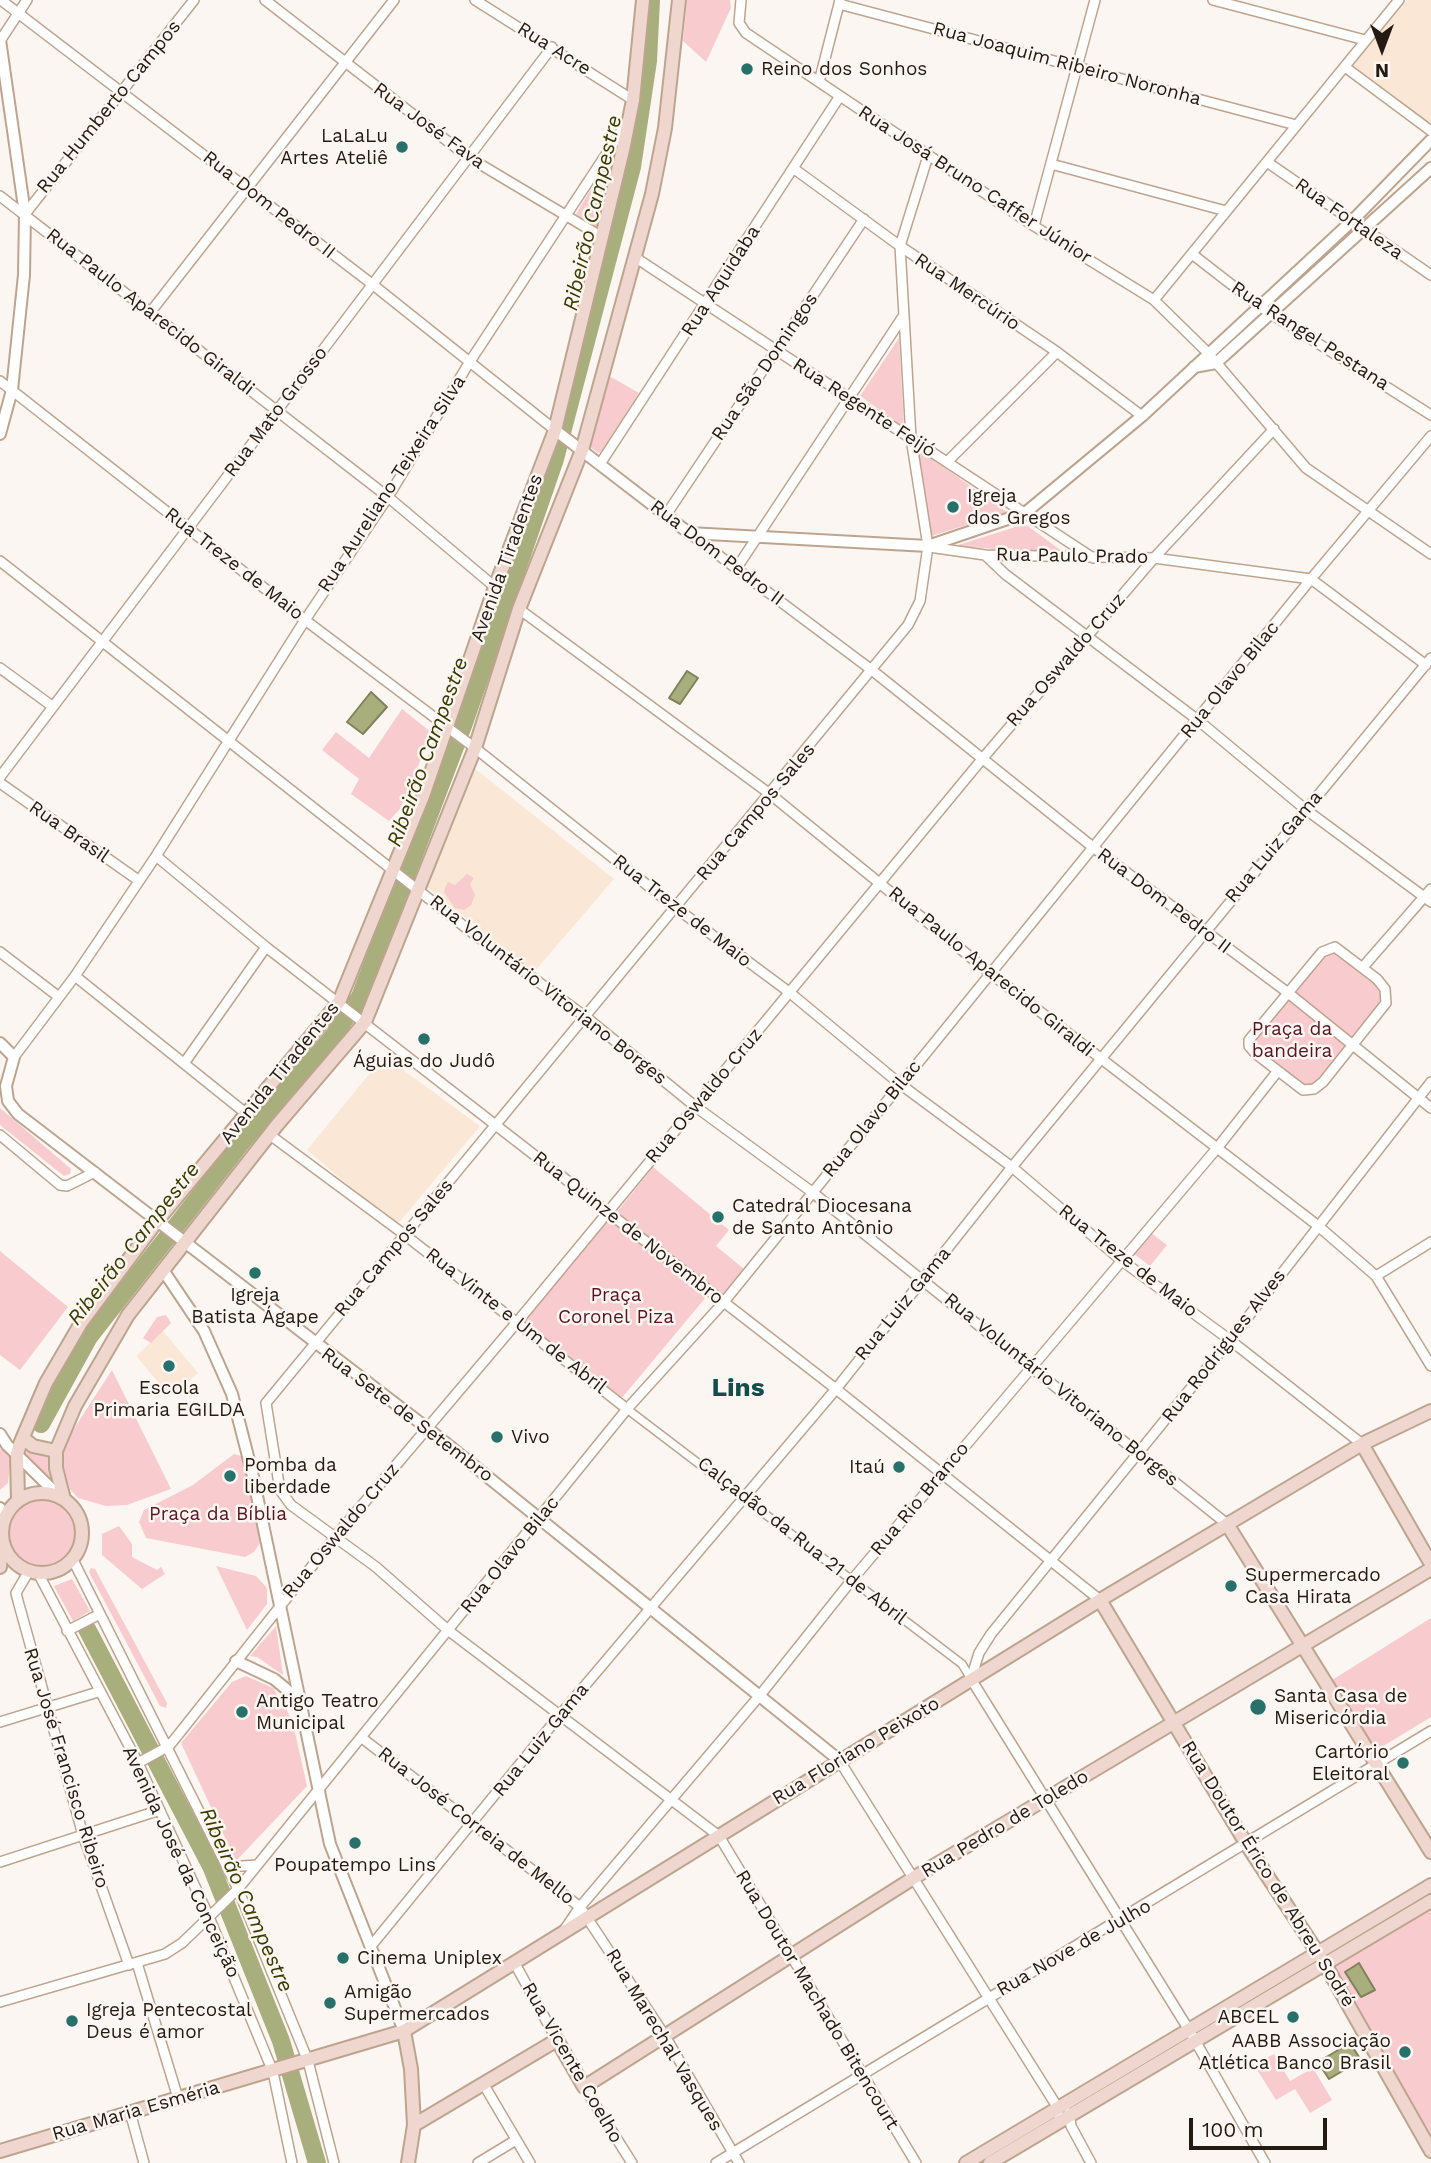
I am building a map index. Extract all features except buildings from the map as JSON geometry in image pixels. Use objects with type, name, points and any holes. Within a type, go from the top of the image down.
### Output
[{"type":"main road","name":"Avenida Tiradentes","points":[[18,1501],[13,1446],[81,1323],[248,1115],[342,1004],[450,729],[495,587],[557,431],[633,100],[643,0]]},
{"type":"main road","name":"Avenida Tiradentes","points":[[56,1451],[75,1406],[128,1315],[163,1270],[182,1240],[362,1020],[472,745],[578,447],[636,258],[665,128],[679,0]]},
{"type":"main road","name":"Rua Floriano Peixoto","points":[[274,2068],[404,2031],[565,1929],[584,1912],[719,1836],[1100,1600],[1362,1444],[1431,1411]]},
{"type":"main road","points":[[1362,1444],[1431,1567]]},
{"type":"main road","points":[[13,1446],[33,1446],[56,1451],[56,1468],[62,1498],[78,1515],[82,1525],[81,1545],[73,1560],[57,1571],[0,1567],[3,1512],[18,1501],[39,1493],[62,1498]]},
{"type":"main road","points":[[1227,1524],[1304,1644],[1374,1764],[1431,1853]]},
{"type":"main road","points":[[1,1535],[12,1560],[29,1571]]},
{"type":"main road","name":"Rua Pedro de Toledo","points":[[584,2087],[792,1958],[915,1877],[1431,1567]]},
{"type":"main road","name":"Rua Doutor Érico de Abreu Sodré","points":[[1100,1600],[1247,1845],[1325,1964],[1431,2151]]},
{"type":"main road","points":[[966,2163],[1063,2113],[1192,2036],[1317,1953],[1431,1885]]},
{"type":"main road","points":[[990,2163],[1051,2127],[1078,2096],[1325,1964],[1431,1901]]},
{"type":"main road","points":[[404,2031],[411,2068],[414,2125],[408,2163]]},
{"type":"main road","points":[[414,2125],[557,2040]]},
{"type":"main road","name":"Rua Vicente Coelho","points":[[557,2040],[584,2087]]},
{"type":"main road","name":"Rua Maria Esméria","points":[[0,2151],[274,2068]]},
{"type":"street","name":"Rua Dom Pedro II","points":[[1,0],[249,189],[689,533],[873,671],[1094,848],[1287,992],[1431,1108]]},
{"type":"street","points":[[0,434],[12,390],[24,275],[25,214],[0,40],[27,0]]},
{"type":"street","name":"Rua Humberto Campos","points":[[25,214],[194,0]]},
{"type":"street","name":"Rua José Fava","points":[[265,0],[468,158],[602,237]]},
{"type":"street","points":[[149,314],[394,0]]},
{"type":"street","name":"Rua Acre","points":[[475,0],[633,100]]},
{"type":"street","name":"Rua Josá Bruno Caffer Júnior","points":[[741,0],[739,23],[746,33],[1034,226],[1154,300],[1207,352],[1306,468],[1431,554]]},
{"type":"street","points":[[1034,226],[1095,0]]},
{"type":"street","points":[[1213,0],[1366,40]]},
{"type":"street","points":[[1154,300],[1399,0]]},
{"type":"street","points":[[819,82],[839,2]]},
{"type":"street","name":"Rua Joaquim Ribeiro Noronha","points":[[839,2],[1296,125]]},
{"type":"street","name":"Rua Mato Grosso","points":[[0,778],[552,47]]},
{"type":"street","points":[[1345,66],[1431,131]]},
{"type":"street","name":"Rua Aquidaba","points":[[600,464],[840,96]]},
{"type":"street","name":"Rua Aureliano Teixeira Silva","points":[[14,1057],[75,975],[156,856],[305,620],[388,497],[470,363],[629,120]]},
{"type":"street","points":[[928,547],[1025,513],[1142,416],[1207,352],[1353,220],[1431,140]]},
{"type":"street","name":"Rua Campos Sales","points":[[336,1536],[291,1505],[280,1490],[266,1409],[268,1396],[587,1018],[873,671],[908,625],[920,601],[928,547],[912,438],[902,318],[900,246],[928,156]]},
{"type":"street","name":"Rua Fortaleza","points":[[1267,162],[1431,275]]},
{"type":"street","points":[[1051,164],[1226,211]]},
{"type":"street","name":"Rua Mercúrio","points":[[793,168],[900,246],[1057,352],[1142,416]]},
{"type":"street","points":[[1194,367],[1216,363],[1270,311],[1431,168]]},
{"type":"street","name":"Rua Paulo Aparecido Giraldi","points":[[0,196],[388,497],[495,587]]},
{"type":"street","name":"Rua São Domingos","points":[[666,515],[864,219]]},
{"type":"street","name":"Rua Rangel Pestana","points":[[1192,254],[1259,306],[1431,415]]},
{"type":"street","name":"Rua Regente Feijó","points":[[636,258],[1093,558]]},
{"type":"street","points":[[736,569],[902,318]]},
{"type":"street","points":[[947,461],[1057,352]]},
{"type":"street","name":"Rua Treze de Maio","points":[[0,381],[305,620],[472,745],[676,908],[789,992],[900,1084],[1012,1167],[1121,1259],[1230,1340],[1362,1444]]},
{"type":"street","name":"Rua Oswaldo Cruz","points":[[142,1762],[165,1749],[336,1536],[518,1321],[1086,636],[1154,558],[1274,429]]},
{"type":"street","name":"Rua Olavo Bilac","points":[[0,2002],[165,1954],[182,1944],[234,1891],[317,1788],[362,1738],[627,1409],[723,1303],[990,973],[1199,721],[1311,579],[1431,436]]},
{"type":"street","name":"Rua Paulo Prado","points":[[689,533],[760,535],[928,547],[985,555],[1154,558],[1311,579],[1428,661]]},
{"type":"street","points":[[985,555],[1199,721],[1306,809],[1428,900]]},
{"type":"street","name":"Rua Voluntário Vitoriano Borges","points":[[0,561],[414,886],[587,1018],[695,1107],[812,1192],[923,1279],[1227,1524]]},
{"type":"street","name":"Rua Paulo Aparecido Giraldi","points":[[519,609],[770,794],[990,973],[1317,1225],[1376,1276],[1431,1366]]},
{"type":"street","name":"Rua Luiz Gama","points":[[371,1946],[473,1825],[560,1715],[836,1389],[1012,1167],[1428,661]]},
{"type":"street","points":[[0,668],[52,706]]},
{"type":"street","name":"Rua Brasil","points":[[0,783],[138,880]]},
{"type":"street","name":"Rua Quinze de Novembro","points":[[156,856],[266,947],[836,1389],[1100,1600]]},
{"type":"street","points":[[1363,967],[1428,900],[1431,889]]},
{"type":"street","points":[[186,1062],[266,947]]},
{"type":"street","points":[[1329,948],[1343,951],[1363,967],[1385,989],[1386,1003],[1323,1082],[1309,1091],[1303,1090],[1277,1072],[1249,1046],[1249,1040],[1287,992],[1329,948]]},
{"type":"street","points":[[0,952],[59,997]]},
{"type":"street","points":[[75,975],[186,1062],[248,1115]]},
{"type":"street","points":[[0,1043],[14,1057]]},
{"type":"street","name":"Rua Sete de Setembro","points":[[14,1057],[8,1072],[4,1099],[18,1114],[314,1344],[427,1428],[761,1694],[839,1760]]},
{"type":"street","name":"Rua Rio Branco","points":[[584,1912],[851,1581],[1218,1147],[1277,1072]]},
{"type":"street","name":"Rua Rodrigues Alves","points":[[971,1679],[979,1653],[991,1634],[1230,1340],[1431,1082]]},
{"type":"street","points":[[0,1135],[60,1185],[67,1185],[95,1172]]},
{"type":"street","name":"Rua Vinte e Um de Abril","points":[[270,1135],[518,1321],[627,1409]]},
{"type":"street","points":[[1376,1276],[1431,1242]]},
{"type":"street","points":[[163,1270],[204,1331],[232,1394],[253,1472],[330,1844],[404,2031]]},
{"type":"street","name":"Calçadão da Rua 21 de Abril","points":[[627,1409],[744,1495],[851,1581],[962,1664],[971,1679]]},
{"type":"street","points":[[0,1434],[62,1498]]},
{"type":"street","points":[[336,1536],[449,1631],[719,1836]]},
{"type":"street","name":"Avenida José da Conceição","points":[[73,1560],[165,1749],[227,1867],[234,1891],[305,2059],[334,2163]]},
{"type":"street","name":"Avenida José da Conceição","points":[[29,1571],[67,1631],[98,1692],[142,1762],[160,1810],[212,1914],[274,2068],[292,2163]]},
{"type":"street","name":"Rua José Francisco Ribeiro","points":[[29,1571],[16,1593],[46,1710],[83,1835],[133,1964],[178,2098]]},
{"type":"street","points":[[67,1631],[98,1615]]},
{"type":"street","points":[[236,1661],[274,1679],[291,1693],[305,1716]]},
{"type":"street","points":[[971,1679],[1192,2036],[1261,2160]]},
{"type":"street","points":[[0,1722],[98,1692]]},
{"type":"street","name":"Rua Nove de Julho","points":[[716,2163],[1247,1845],[1431,1731]]},
{"type":"street","name":"Rua José Correia de Mello","points":[[362,1738],[584,1912]]},
{"type":"street","points":[[839,1760],[1063,2113],[1091,2163]]},
{"type":"street","points":[[0,1862],[160,1810]]},
{"type":"street","name":"Rua Doutor Machado Bitencourt","points":[[719,1836],[860,2076],[916,2163]]},
{"type":"street","points":[[227,1867],[257,1865]]},
{"type":"street","name":"Rua Marechal Vasques","points":[[584,1912],[665,2036],[739,2163]]},
{"type":"street","name":"Rua Vicente Coelho","points":[[514,1962],[557,2040]]},
{"type":"street","points":[[484,2085],[530,2163]]},
{"type":"street","name":"Rua Vicente Coelho","points":[[584,2087],[632,2163]]},
{"type":"street","points":[[130,2112],[144,2163]]},
{"type":"street","points":[[478,2163],[516,2140]]},
{"type":"shaded area","points":[[1407,0],[1431,0],[1431,121],[1428,125],[1352,66]]},
{"type":"shaded area","points":[[687,671],[698,678],[680,704],[669,698]]},
{"type":"shaded area","points":[[371,692],[387,707],[363,734],[347,722]]},
{"type":"shaded area","points":[[473,767],[614,879],[534,972],[427,887]]},
{"type":"shaded area","points":[[384,1056],[480,1126],[396,1226],[307,1150]]},
{"type":"shaded area","name":"Escola Primaria EGILDA","points":[[163,1331],[198,1373],[170,1396],[136,1356]]},
{"type":"shaded area","points":[[1359,1963],[1375,1990],[1361,1997],[1345,1972]]},
{"type":"shaded area","points":[[1350,2043],[1361,2060],[1329,2079],[1318,2062]]},
{"type":"green space","points":[[687,0],[730,0],[731,8],[706,62],[683,41]]},
{"type":"green space","points":[[614,151],[612,167],[598,229],[576,214]]},
{"type":"green space","points":[[899,339],[904,427],[860,396]]},
{"type":"green space","points":[[611,377],[639,393],[603,451],[598,453],[589,446],[607,380]]},
{"type":"green space","points":[[918,449],[1007,512],[932,536]]},
{"type":"green space","points":[[1025,524],[1066,554],[955,546]]},
{"type":"green space","points":[[402,709],[432,733],[400,809],[389,821],[351,794],[359,779],[322,750],[336,732],[369,758]]},
{"type":"green space","points":[[467,874],[474,878],[470,884],[475,895],[471,905],[464,910],[455,908],[444,892],[448,882],[455,885]]},
{"type":"green space","name":"Praça da bandeira","points":[[1329,949],[1370,974],[1386,997],[1353,1043],[1289,992]]},
{"type":"green space","name":"Praça da bandeira","points":[[1287,994],[1352,1045],[1319,1085],[1309,1090],[1249,1045]]},
{"type":"green space","points":[[0,1108],[71,1169],[70,1174],[64,1176],[0,1125]]},
{"type":"green space","points":[[653,1167],[729,1230],[716,1246],[744,1269],[719,1298],[617,1212]]},
{"type":"green space","name":"Praça Coronel Piza","points":[[609,1215],[707,1296],[621,1399],[523,1320]]},
{"type":"green space","points":[[1151,1233],[1167,1245],[1150,1266],[1134,1254]]},
{"type":"green space","points":[[0,1251],[68,1307],[20,1370],[0,1355]]},
{"type":"green space","points":[[166,1315],[171,1323],[151,1343],[143,1338],[157,1317]]},
{"type":"green space","points":[[112,1370],[171,1489],[127,1505],[106,1506],[78,1498],[70,1489],[63,1464],[64,1444]]},
{"type":"green space","points":[[27,1446],[52,1454],[53,1480],[24,1455],[22,1451]]},
{"type":"green space","points":[[4,1447],[11,1454],[8,1483],[0,1490],[0,1449]]},
{"type":"green space","name":"Praça da Bíblia","points":[[234,1454],[241,1456],[245,1463],[260,1543],[254,1552],[245,1557],[146,1538],[139,1522],[144,1510],[193,1485]]},
{"type":"green space","points":[[42,1498],[55,1501],[66,1508],[73,1519],[76,1532],[73,1545],[66,1556],[55,1563],[42,1566],[29,1563],[18,1556],[11,1545],[8,1532],[11,1519],[18,1508],[29,1501]]},
{"type":"green space","points":[[119,1526],[132,1544],[132,1557],[157,1570],[161,1567],[165,1574],[142,1589],[102,1555],[102,1534]]},
{"type":"green space","points":[[216,1566],[256,1576],[267,1588],[267,1604],[247,1630]]},
{"type":"green space","points":[[91,1568],[95,1569],[167,1703],[166,1708],[160,1706],[89,1572]]},
{"type":"green space","points":[[72,1579],[90,1611],[73,1621],[54,1586]]},
{"type":"green space","points":[[1431,1618],[1431,1717],[1372,1753],[1329,1682]]},
{"type":"green space","points":[[276,1626],[283,1675],[257,1657],[250,1656]]},
{"type":"green space","points":[[246,1676],[273,1688],[287,1710],[293,1724],[307,1786],[236,1861],[181,1743],[232,1682]]},
{"type":"green space","name":"AABB Associação Atlética Banco Brasil","points":[[1431,1902],[1431,2141],[1327,1964]]},
{"type":"green space","points":[[1274,2054],[1290,2081],[1313,2068],[1332,2100],[1310,2113],[1295,2089],[1276,2100],[1254,2065]]},
{"type":"waterway","name":"Ribeirão Campestre","points":[[41,1424],[89,1337],[242,1142],[334,1035],[360,997],[464,723],[555,459],[632,167],[648,61],[651,0]]},
{"type":"waterway","name":"Ribeirão Campestre","points":[[87,1629],[211,1866],[281,2041],[317,2163]]},
{"type":"place","name":"Reino dos Sonhos","points":[[747,69]]},
{"type":"place","name":"LaLaLu Artes Ateliê","points":[[402,147]]},
{"type":"place","name":"Igreja dos Gregos","points":[[953,507]]},
{"type":"place","name":"Águias do Judô","points":[[424,1039]]},
{"type":"place","name":"Catedral Diocesana de Santo Antônio","points":[[718,1217]]},
{"type":"place","name":"Igreja Batista Ágape","points":[[255,1273]]},
{"type":"place","name":"Escola Primaria EGILDA","points":[[169,1366]]},
{"type":"place","name":"Vivo","points":[[497,1437]]},
{"type":"place","name":"Itaú","points":[[899,1467]]},
{"type":"place","name":"Pomba da liberdade","points":[[230,1476]]},
{"type":"place","name":"Supermercado Casa Hirata","points":[[1231,1586]]},
{"type":"place","name":"Santa Casa de Misericórdia","points":[[1258,1707]]},
{"type":"place","name":"Antigo Teatro Municipal","points":[[242,1712]]},
{"type":"place","name":"Cartório Eleitoral","points":[[1403,1763]]},
{"type":"place","name":"Poupatempo Lins","points":[[355,1843]]},
{"type":"place","name":"Cinema Uniplex","points":[[343,1958]]},
{"type":"place","name":"Amigão Supermercados","points":[[330,2003]]},
{"type":"place","name":"ABCEL","points":[[1293,2017]]},
{"type":"place","name":"Igreja Pentecostal Deus é amor","points":[[72,2021]]},
{"type":"place","name":"AABB Associação Atlética Banco Brasil","points":[[1405,2052]]},
{"type":"district","name":"Lins","points":[[738,1388]]}]
